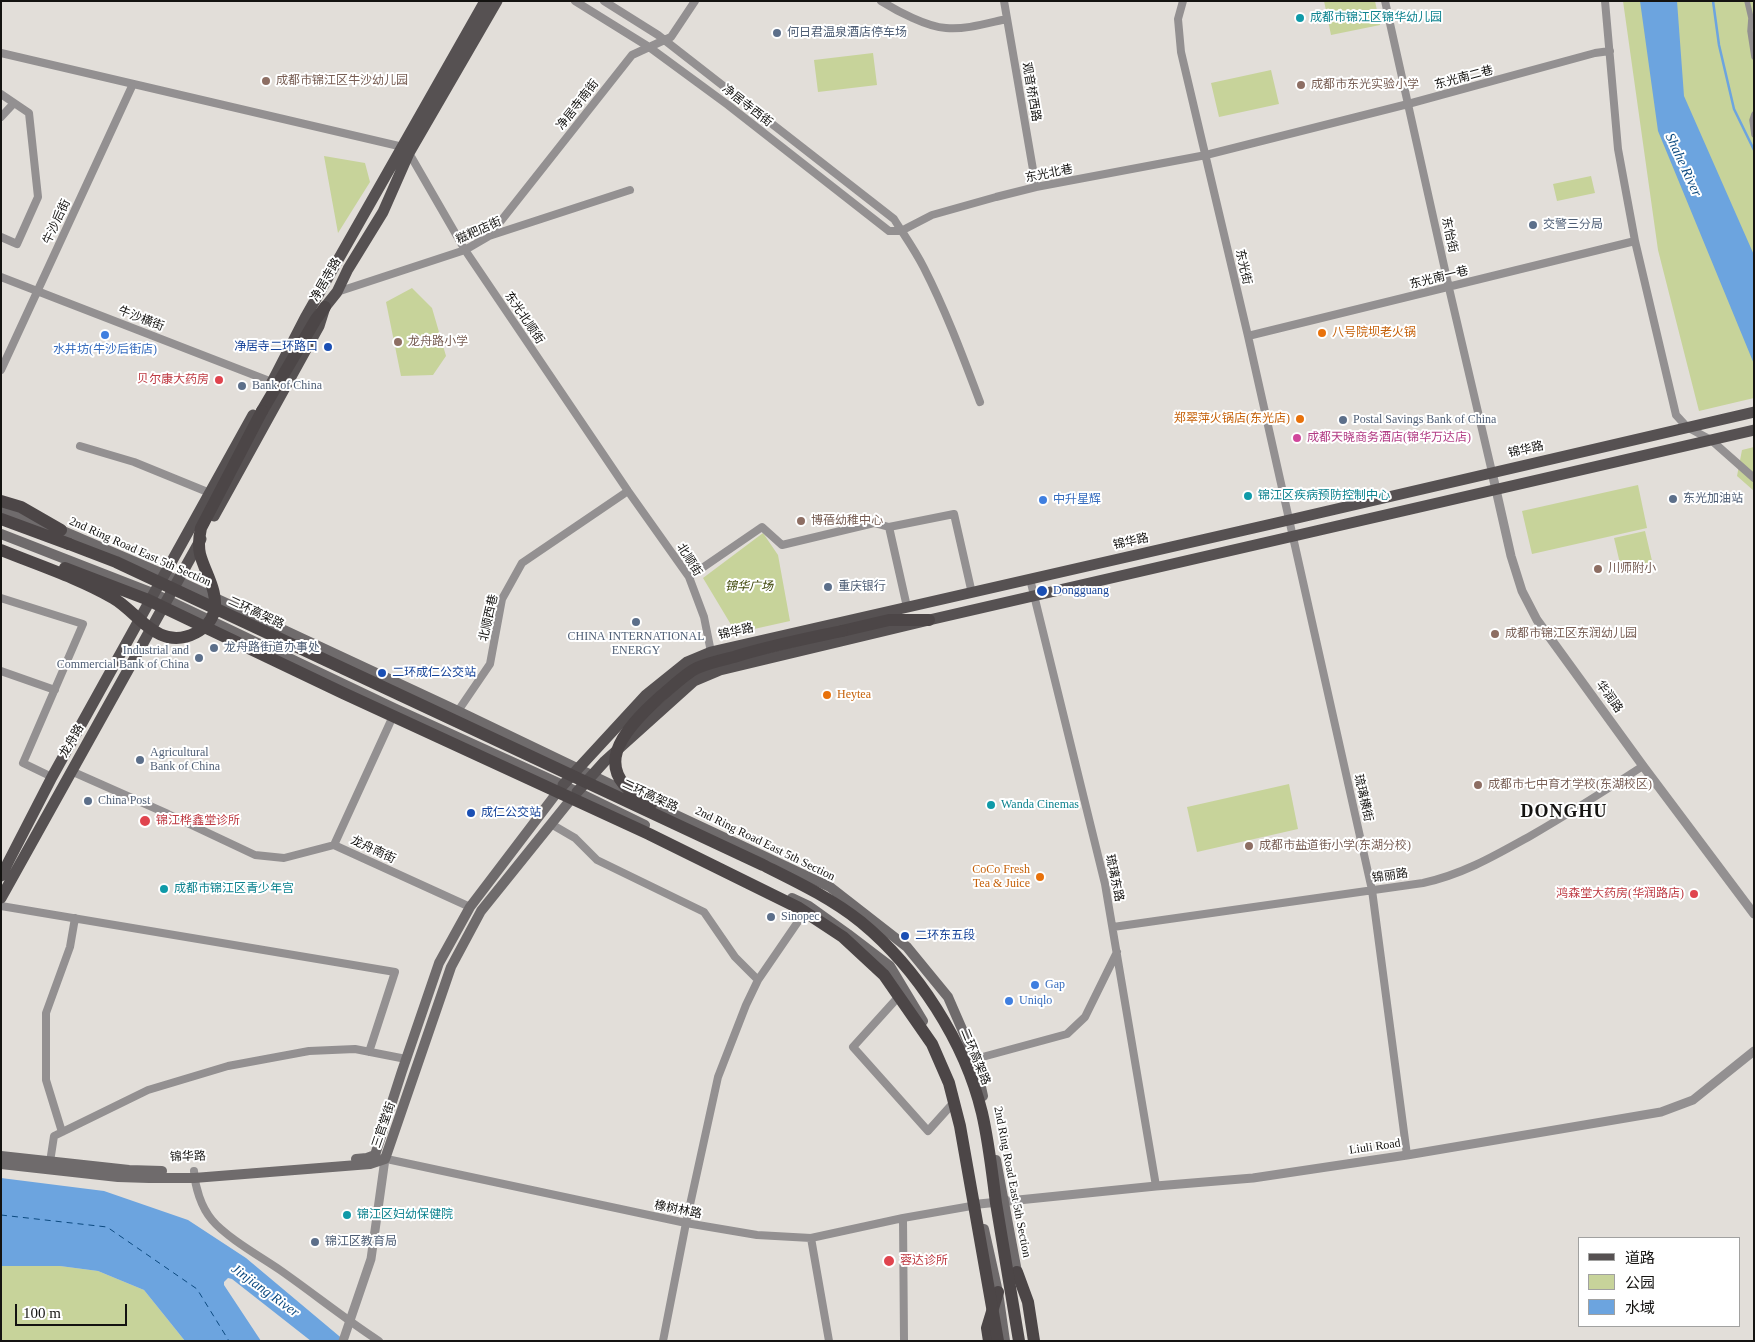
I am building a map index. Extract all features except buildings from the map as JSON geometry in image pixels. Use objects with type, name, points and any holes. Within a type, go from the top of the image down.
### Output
[{"type":"highway","points":[[1,550],[112,597],[162,635],[182,637],[198,632],[211,621],[215,607],[214,594],[200,552],[199,539],[201,528],[262,411],[325,307]]},
{"type":"highway","points":[[1,500],[21,507],[61,530]]},
{"type":"highway","name":"二环高架路","points":[[1,519],[116,562],[763,865],[823,895],[861,922],[893,953],[928,994],[952,1035],[969,1072],[982,1113],[1019,1341]]},
{"type":"highway","points":[[1,544],[146,599],[343,693],[649,834],[799,908],[843,937],[884,975],[932,1044],[949,1083],[960,1126],[998,1341]]},
{"type":"highway","points":[[763,865],[734,845],[644,800],[627,789],[618,775],[614,763],[617,746],[640,715],[696,668],[766,647],[889,620],[929,620]]},
{"type":"highway","points":[[1017,1272],[1028,1302],[1034,1341]]},
{"type":"highway","points":[[989,1341],[987,1328],[998,1292]]},
{"type":"main road","name":"净居寺路","points":[[168,600],[319,326],[325,307],[337,292],[348,269],[383,212],[406,150],[485,1]]},
{"type":"main road","name":"净居寺路","points":[[1,876],[52,777],[166,575],[306,318],[497,1]]},
{"type":"main road","name":"锦华路","points":[[563,785],[646,695],[687,662],[711,652],[1754,412]]},
{"type":"main road","points":[[577,792],[647,722],[694,681],[720,670],[1754,430]]},
{"type":"main road","name":"2nd Ring Road East 5th Section","points":[[1,510],[61,530],[166,575],[830,887],[907,947],[948,997],[974,1059],[1017,1272],[1015,1293],[1024,1341]]},
{"type":"main road","points":[[1,534],[155,594],[396,709],[563,785],[808,906],[890,966],[943,1054],[958,1097],[978,1204],[998,1292],[1005,1341]]},
{"type":"main road","name":"龙舟路","points":[[1,898],[70,771],[168,600]]},
{"type":"main road","name":"三官堂街","points":[[375,1155],[439,964],[470,907],[563,785]]},
{"type":"main road","name":"三官堂街","points":[[1,1164],[118,1177],[370,1164],[386,1159],[450,967],[480,912],[577,792]]},
{"type":"main road","name":"锦华路","points":[[1,1156],[194,1174],[367,1158],[375,1155]]},
{"type":"street","name":"净居寺西街","points":[[575,1],[649,47],[728,105],[889,231],[901,231]]},
{"type":"street","name":"净居寺西街","points":[[604,1],[664,40],[894,219],[909,241],[924,269],[949,323],[980,402]]},
{"type":"street","name":"净居寺南街","points":[[489,236],[632,56],[671,37],[695,1]]},
{"type":"street","points":[[881,1],[917,20],[944,28],[972,26],[1007,19]]},
{"type":"street","name":"观音桥西路","points":[[1004,1],[1036,187]]},
{"type":"street","name":"东光街","points":[[1183,1],[1178,19],[1181,52],[1293,537]]},
{"type":"street","name":"东怡街","points":[[1385,1],[1492,472]]},
{"type":"street","points":[[1605,1],[1618,149],[1635,241],[1676,415],[1687,427],[1711,440],[1754,478]]},
{"type":"street","points":[[1747,1],[1751,18],[1750,31],[1754,57]]},
{"type":"street","name":"东光南二巷","points":[[1206,155],[1408,104],[1595,53],[1610,51]]},
{"type":"street","points":[[1,53],[406,150]]},
{"type":"street","name":"牛沙后街","points":[[1,370],[133,84]]},
{"type":"street","points":[[1,94],[29,113],[38,197],[17,244],[1,237]]},
{"type":"street","points":[[1,117],[14,103]]},
{"type":"street","points":[[1754,114],[1752,120],[1754,136]]},
{"type":"street","name":"东光北顺街","points":[[406,150],[465,250],[628,491]]},
{"type":"street","name":"东光北巷","points":[[901,231],[932,215],[996,196],[1206,155]]},
{"type":"street","name":"糍粑店街","points":[[337,292],[465,250],[489,236],[630,190]]},
{"type":"street","name":"东光南一巷","points":[[1248,336],[1635,241]]},
{"type":"street","name":"牛沙横街","points":[[1,278],[272,382]]},
{"type":"street","points":[[80,446],[134,462],[210,493]]},
{"type":"street","name":"华润路","points":[[1492,472],[1511,556],[1522,591],[1537,620],[1754,914]]},
{"type":"street","name":"北顺街","points":[[628,491],[689,577],[704,617],[711,652]]},
{"type":"street","name":"北顺西巷","points":[[458,711],[490,664],[502,599],[522,563],[628,491]]},
{"type":"street","points":[[689,577],[762,527],[782,545],[874,523],[889,527],[954,514],[971,589]]},
{"type":"street","points":[[889,527],[907,607]]},
{"type":"street","name":"琉璃横街","points":[[1293,537],[1372,890],[1407,1155]]},
{"type":"street","name":"琉璃东路","points":[[1030,579],[1105,884],[1156,1186]]},
{"type":"street","points":[[1,598],[83,624],[23,763],[52,777]]},
{"type":"street","points":[[1,671],[55,690]]},
{"type":"street","points":[[334,845],[396,709]]},
{"type":"street","name":"锦丽路","points":[[1113,927],[1423,883],[1456,874],[1490,859],[1556,821],[1644,766]]},
{"type":"street","name":"龙舟南街","points":[[70,771],[255,855],[284,858],[334,845],[470,907]]},
{"type":"street","points":[[551,824],[575,838],[597,860],[704,912],[735,957],[758,980]]},
{"type":"street","points":[[1,906],[395,972],[369,1052]]},
{"type":"street","points":[[663,1341],[686,1223],[718,1077],[746,1005],[758,980],[808,906]]},
{"type":"street","points":[[62,1132],[46,1080],[46,1012],[70,947],[75,918]]},
{"type":"street","points":[[974,1059],[1067,1034],[1085,1016],[1117,951]]},
{"type":"street","points":[[904,990],[853,1047],[928,1130],[958,1097]]},
{"type":"street","points":[[50,1162],[54,1136],[148,1090],[228,1066],[309,1051],[355,1049],[406,1058]]},
{"type":"street","name":"Liuli Road","points":[[978,1204],[1253,1178],[1407,1155],[1661,1112],[1693,1100],[1754,1051]]},
{"type":"street","name":"橡树林路","points":[[375,1155],[386,1159],[686,1223],[757,1235],[811,1238],[978,1204]]},
{"type":"street","points":[[343,1338],[371,1259],[386,1159]]},
{"type":"street","points":[[194,1174],[200,1198],[212,1220],[224,1231],[349,1322],[379,1341]]},
{"type":"street","points":[[903,1218],[904,1341]]},
{"type":"street","points":[[811,1238],[829,1341]]},
{"type":"green space","points":[[1324,1],[1375,1],[1380,25],[1331,35]]},
{"type":"green space","points":[[1623,1],[1754,1],[1754,398],[1699,411],[1658,250]]},
{"type":"green space","points":[[873,53],[877,85],[818,92],[814,60]]},
{"type":"green space","points":[[1271,70],[1279,104],[1219,117],[1211,83]]},
{"type":"green space","points":[[324,156],[365,163],[370,182],[338,233]]},
{"type":"green space","points":[[1591,176],[1595,193],[1557,201],[1553,184]]},
{"type":"green space","points":[[412,288],[432,308],[446,356],[433,375],[401,376],[386,302]]},
{"type":"green space","points":[[1754,447],[1754,491],[1737,476],[1742,450]]},
{"type":"green space","points":[[1638,485],[1647,528],[1532,554],[1522,511]]},
{"type":"green space","points":[[1645,531],[1653,565],[1622,572],[1614,538]]},
{"type":"green space","name":"锦华广场","points":[[763,533],[778,555],[790,621],[736,633],[703,578]]},
{"type":"green space","points":[[1289,784],[1298,829],[1197,852],[1187,807]]},
{"type":"green space","points":[[1,1266],[60,1266],[98,1271],[144,1290],[185,1341],[1,1341]]},
{"type":"water","name":"Shahe River","points":[[1640,1],[1677,1],[1684,96],[1754,255],[1754,364],[1658,131]]},
{"type":"water","name":"Jinjiang River","points":[[1,1178],[104,1191],[188,1220],[246,1258],[345,1341],[311,1341],[232,1279],[228,1278],[224,1285],[261,1341],[185,1341],[144,1290],[98,1271],[60,1266],[1,1266]]},
{"type":"waterway","points":[[1713,1],[1719,45],[1734,109],[1754,150]]},
{"type":"ferry route","points":[[1,1215],[107,1227],[197,1289],[229,1341]]},
{"type":"place","name":"成都市锦江区锦华幼儿园","points":[[1300,18]]},
{"type":"place","name":"何日君温泉酒店停车场","points":[[777,33]]},
{"type":"place","name":"成都市锦江区牛沙幼儿园","points":[[266,81]]},
{"type":"place","name":"成都市东光实验小学","points":[[1301,85]]},
{"type":"place","name":"交警三分局","points":[[1533,225]]},
{"type":"place","name":"八号院坝老火锅","points":[[1322,333]]},
{"type":"place","name":"水井坊(牛沙后街店)","points":[[105,335]]},
{"type":"place","name":"龙舟路小学","points":[[398,342]]},
{"type":"place","name":"净居寺二环路口","points":[[328,347]]},
{"type":"place","name":"贝尔康大药房","points":[[219,380]]},
{"type":"place","name":"Bank of China","points":[[242,386]]},
{"type":"place","name":"郑翠萍火锅店(东光店)","points":[[1300,419]]},
{"type":"place","name":"Postal Savings Bank of China","points":[[1343,420]]},
{"type":"place","name":"成都天晓商务酒店(锦华万达店)","points":[[1297,438]]},
{"type":"place","name":"锦江区疾病预防控制中心","points":[[1248,496]]},
{"type":"place","name":"东光加油站","points":[[1673,499]]},
{"type":"place","name":"中升星辉","points":[[1043,500]]},
{"type":"place","name":"博蓓幼稚中心","points":[[801,521]]},
{"type":"place","name":"川师附小","points":[[1598,569]]},
{"type":"place","name":"重庆银行","points":[[828,587]]},
{"type":"place","name":"Dongguang","points":[[1042,591]]},
{"type":"place","name":"CHINA INTERNATIONAL ENERGY","points":[[636,622]]},
{"type":"place","name":"成都市锦江区东润幼儿园","points":[[1495,634]]},
{"type":"place","name":"龙舟路街道办事处","points":[[214,648]]},
{"type":"place","name":"Industrial and Commercial Bank of China","points":[[199,658]]},
{"type":"place","name":"二环成仁公交站","points":[[382,673]]},
{"type":"place","name":"Heytea","points":[[827,695]]},
{"type":"place","name":"Agricultural Bank of China","points":[[140,760]]},
{"type":"place","name":"成都市七中育才学校(东湖校区)","points":[[1478,785]]},
{"type":"place","name":"China Post","points":[[88,801]]},
{"type":"place","name":"Wanda Cinemas","points":[[991,805]]},
{"type":"place","name":"成仁公交站","points":[[471,813]]},
{"type":"place","name":"锦江桦鑫堂诊所","points":[[145,821]]},
{"type":"place","name":"成都市盐道街小学(东湖分校)","points":[[1249,846]]},
{"type":"place","name":"CoCo Fresh Tea & Juice","points":[[1040,877]]},
{"type":"place","name":"成都市锦江区青少年宫","points":[[164,889]]},
{"type":"place","name":"鸿森堂大药房(华润路店)","points":[[1694,894]]},
{"type":"place","name":"Sinopec","points":[[771,917]]},
{"type":"place","name":"二环东五段","points":[[905,936]]},
{"type":"place","name":"Gap","points":[[1035,985]]},
{"type":"place","name":"Uniqlo","points":[[1009,1001]]},
{"type":"place","name":"锦江区妇幼保健院","points":[[347,1215]]},
{"type":"place","name":"锦江区教育局","points":[[315,1242]]},
{"type":"place","name":"蓉达诊所","points":[[889,1261]]},
{"type":"district","name":"DONGHU","points":[[1564,812]]}]
